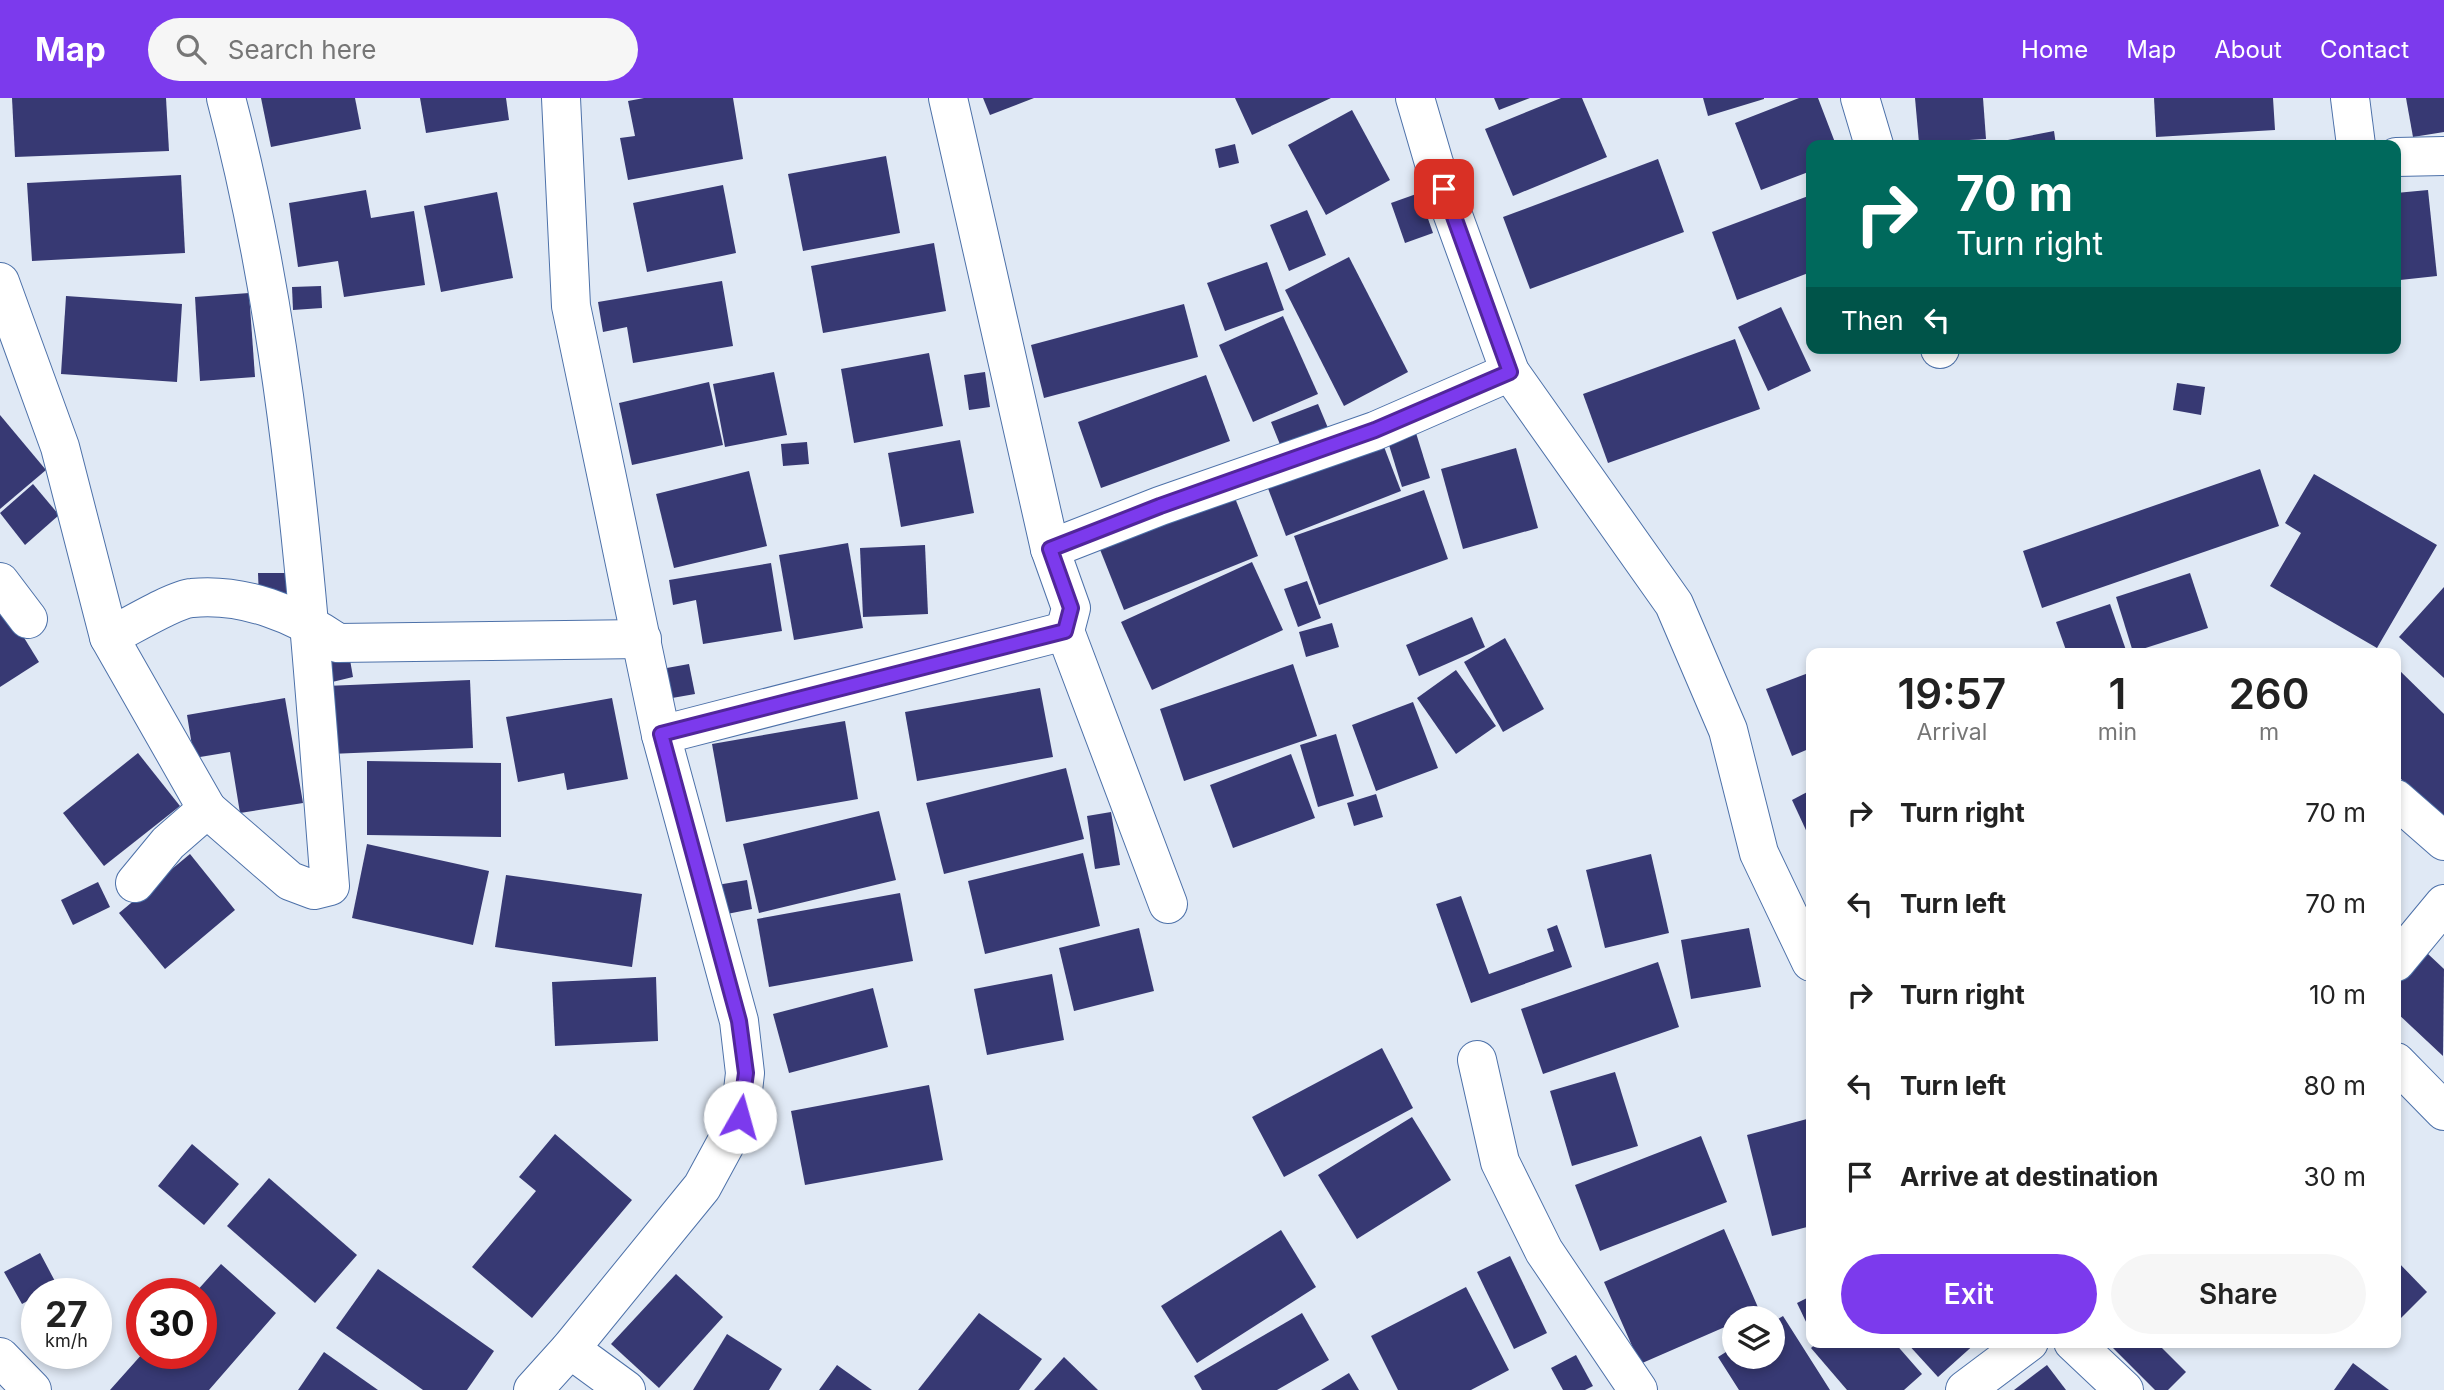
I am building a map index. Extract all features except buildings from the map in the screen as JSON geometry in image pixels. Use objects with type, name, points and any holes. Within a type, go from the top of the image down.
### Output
[{"type":"street","points":[[0,282],[60,447],[109,637],[207,809],[290,881],[314,890],[330,886],[309,623],[279,367],[249,187],[226,98]]},
{"type":"street","points":[[533,1390],[570,1349],[702,1187],[740,1117],[746,1073],[739,1021],[661,734],[571,306],[561,98]]},
{"type":"street","points":[[948,98],[1050,549],[1071,608],[1065,631],[1168,904]]},
{"type":"street","points":[[1415,98],[1434,163],[1510,372],[1674,604],[1728,730],[1759,853],[1806,952]]},
{"type":"street","points":[[1860,98],[1873,140]]},
{"type":"street","points":[[2350,98],[2355,140]]},
{"type":"street","points":[[2401,157],[2444,156]]},
{"type":"street","points":[[1050,549],[1160,506],[1375,430],[1510,372]]},
{"type":"street","points":[[0,582],[28,619]]},
{"type":"street","points":[[109,637],[190,598],[255,603],[309,623],[338,643],[642,639]]},
{"type":"street","points":[[661,734],[1065,631]]},
{"type":"street","points":[[2401,803],[2444,841]]},
{"type":"street","points":[[135,883],[168,843],[207,809]]},
{"type":"street","points":[[2401,956],[2444,904]]},
{"type":"street","points":[[1477,1060],[1500,1162],[1544,1251],[1637,1390]]},
{"type":"street","points":[[2401,1067],[2444,1111]]},
{"type":"street","points":[[1965,1390],[2021,1348]]},
{"type":"street","points":[[2079,1348],[2124,1390]]},
{"type":"street","points":[[570,1349],[626,1390]]},
{"type":"street","points":[[0,1357],[33,1390]]},
{"type":"route","points":[[740,1117],[746,1073],[739,1021],[661,734],[1065,631],[1071,608],[1050,549],[1160,506],[1375,430],[1510,372],[1444,189]]}]
